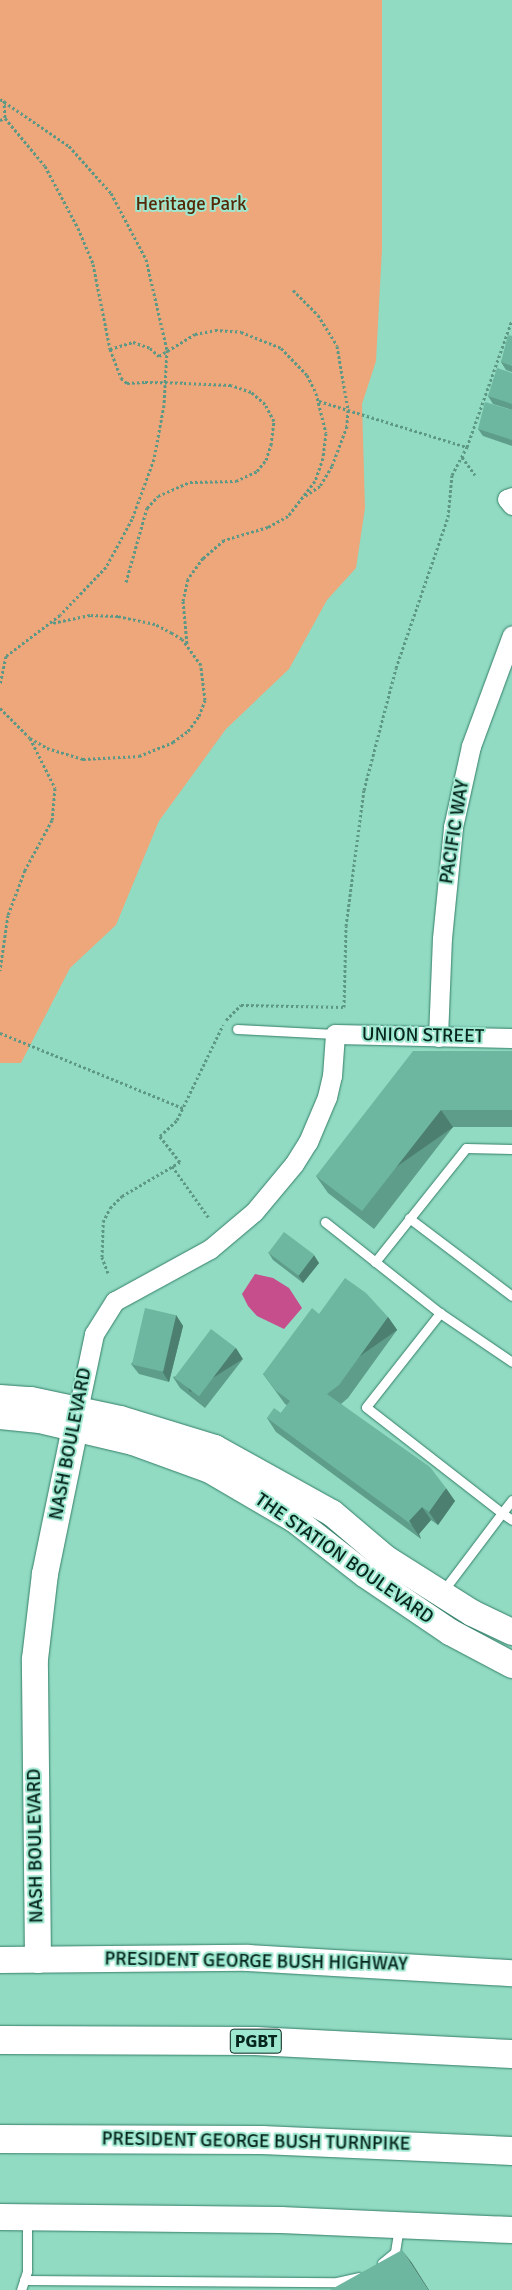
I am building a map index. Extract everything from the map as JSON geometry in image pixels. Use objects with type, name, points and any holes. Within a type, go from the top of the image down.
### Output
[{"type":"highway","name":"PGBT","points":[[0,2040],[255,2041],[512,2054]]},
{"type":"highway","name":"PRESIDENT GEORGE BUSH TURNPIKE","points":[[0,2139],[252,2140],[512,2151]]},
{"type":"street","name":"PACIFIC WAY","points":[[438,1037],[442,938],[453,827],[471,746],[512,635]]},
{"type":"street","name":"UNION STREET","points":[[335,1034],[512,1038]]},
{"type":"street","name":"NASH BOULEVARD","points":[[38,1960],[35,1659],[45,1574],[94,1334],[115,1301],[210,1248],[254,1212],[294,1164],[308,1142],[327,1097],[334,1058],[335,1034]]},
{"type":"street","name":"THE STATION BOULEVARD","points":[[0,1398],[31,1400],[134,1442],[210,1470],[294,1519],[366,1575],[434,1605],[512,1632]]},
{"type":"street","name":"THE STATION BOULEVARD","points":[[0,1416],[40,1420],[77,1419]]},
{"type":"street","name":"THE STATION BOULEVARD","points":[[434,1605],[512,1665]]},
{"type":"street","name":"PRESIDENT GEORGE BUSH HIGHWAY","points":[[0,1960],[248,1958],[512,1973]]},
{"type":"street","points":[[0,2217],[399,2223],[512,2230]]},
{"type":"lane","points":[[237,1029],[335,1034]]},
{"type":"lane","points":[[375,1262],[466,1148],[512,1149]]},
{"type":"lane","points":[[409,1218],[512,1296]]},
{"type":"lane","points":[[325,1222],[440,1313],[512,1362]]},
{"type":"lane","points":[[440,1313],[366,1407],[512,1520]]},
{"type":"lane","points":[[434,1605],[512,1500]]},
{"type":"lane","points":[[21,2290],[27,2271],[27,2217]]},
{"type":"lane","points":[[24,2280],[337,2282],[372,2270],[395,2252],[399,2223]]},
{"type":"path","points":[[2,99],[5,118],[45,166],[78,228],[93,264],[110,349],[121,378],[127,383],[231,385],[251,392],[265,404],[274,421],[271,445],[266,460],[257,471],[236,482],[190,482],[158,496],[147,508],[126,582]]},
{"type":"path","points":[[0,684],[6,656],[47,624],[106,568],[132,519],[154,459],[164,405],[167,350],[146,259],[111,192],[69,146],[2,99]]},
{"type":"path","points":[[0,120],[5,118]]},
{"type":"path","points":[[293,290],[318,315],[337,346],[348,410],[347,426],[332,466],[320,486],[300,500]]},
{"type":"path","points":[[108,1274],[102,1239],[103,1222],[110,1208],[122,1196],[180,1162],[160,1136],[177,1120],[229,1014],[242,1005],[344,1007],[346,926],[364,790],[396,668],[448,517],[452,475],[467,447],[512,320]]},
{"type":"path","points":[[110,349],[134,342],[150,348],[159,356],[195,334],[215,330],[241,332],[263,339],[281,348],[297,363],[319,401],[326,433],[323,458],[314,480],[288,516],[268,527],[224,540],[203,558],[188,579],[183,601],[186,644]]},
{"type":"path","points":[[319,401],[467,447]]},
{"type":"path","points":[[462,456],[475,475]]},
{"type":"path","points":[[0,708],[30,738],[47,748],[83,759],[139,756],[173,742],[199,716],[205,700],[201,665],[186,644],[155,624],[118,616],[90,615],[47,624]]},
{"type":"path","points":[[0,970],[8,915],[17,890],[52,820],[55,788],[30,738]]},
{"type":"path","points":[[0,1033],[183,1108]]},
{"type":"path","points":[[172,1166],[209,1218]]},
{"type":"green space","name":"Heritage Park","points":[[0,0],[382,0],[382,249],[376,361],[362,404],[365,508],[356,568],[327,600],[289,669],[226,729],[159,821],[116,925],[70,968],[21,1063],[0,1063]]},
{"type":"shaded area","points":[[255,1274],[273,1278],[289,1288],[302,1308],[284,1329],[257,1316],[248,1306],[242,1294]]},
{"type":"building","points":[[508,335],[512,336],[512,366],[501,362]]},
{"type":"building","points":[[497,368],[512,373],[512,404],[488,396]]},
{"type":"building","points":[[485,402],[512,410],[512,440],[478,429]]},
{"type":"building","points":[[413,1051],[512,1051],[512,1110],[441,1110],[362,1211],[316,1176]]},
{"type":"building","points":[[284,1232],[314,1255],[299,1276],[268,1253]]},
{"type":"building","points":[[345,1278],[366,1293],[388,1317],[339,1385],[327,1394],[430,1467],[446,1488],[429,1512],[422,1507],[409,1521],[412,1525],[267,1418],[274,1408],[281,1413],[290,1401],[275,1390],[263,1374],[312,1308],[319,1314]]},
{"type":"building","points":[[145,1308],[176,1315],[163,1372],[132,1365]]},
{"type":"building","points":[[211,1329],[236,1348],[199,1396],[174,1378]]},
{"type":"building","points":[[402,2250],[428,2290],[330,2290]]}]
